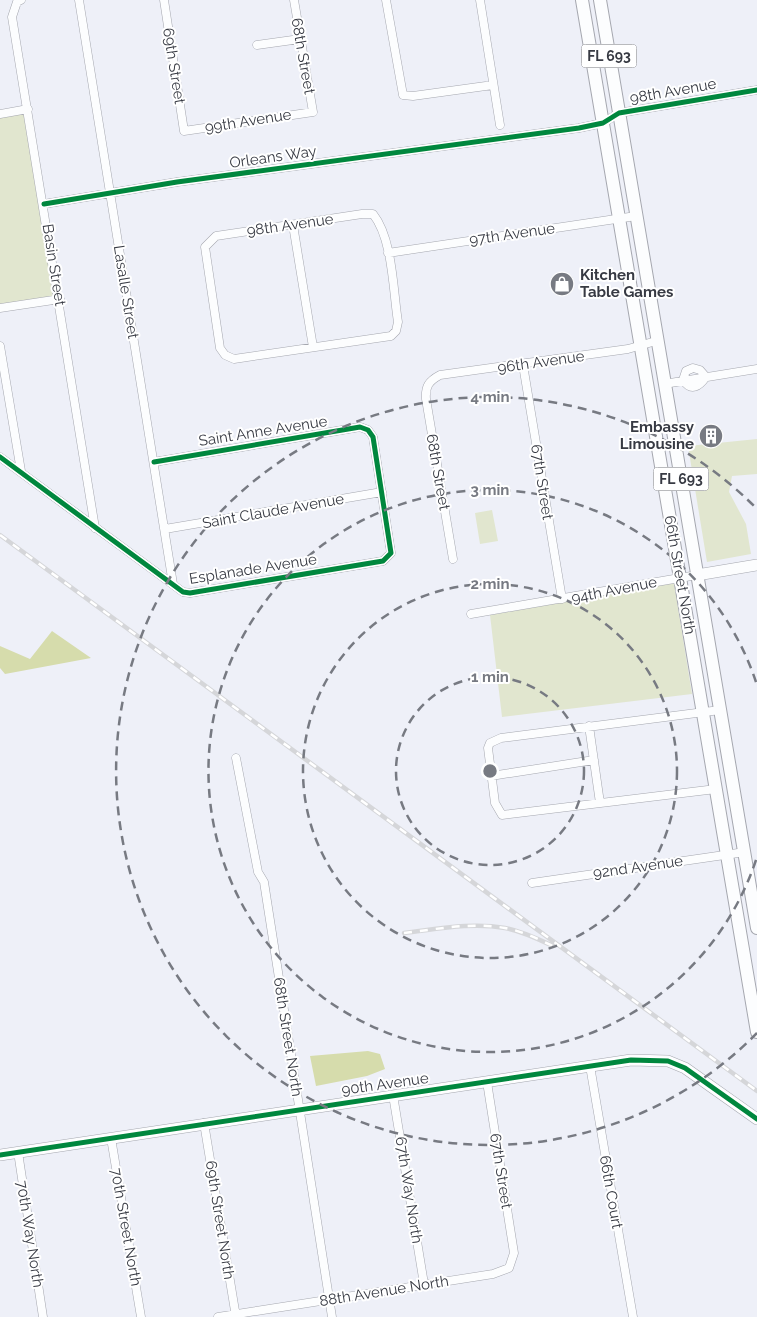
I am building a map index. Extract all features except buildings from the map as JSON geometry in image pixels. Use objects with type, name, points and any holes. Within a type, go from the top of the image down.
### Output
[{"type":"main road","name":"66th Street North","points":[[582,0],[757,1032]]},
{"type":"main road","name":"66th Street North","points":[[600,0],[656,341],[757,928]]},
{"type":"street","name":"Lasalle Street","points":[[80,0],[173,584]]},
{"type":"street","name":"69th Street","points":[[164,0],[184,131]]},
{"type":"street","name":"68th Street","points":[[294,0],[313,112]]},
{"type":"street","points":[[386,0],[403,95],[413,96],[493,85]]},
{"type":"street","points":[[480,0],[500,125]]},
{"type":"street","name":"Basin Street","points":[[19,1],[12,17],[60,299],[95,528]]},
{"type":"street","points":[[257,45],[300,39]]},
{"type":"street","name":"98th Avenue","points":[[507,138],[603,123],[619,113],[757,90]]},
{"type":"street","points":[[0,114],[28,109]]},
{"type":"street","name":"99th Avenue","points":[[184,131],[313,112]]},
{"type":"street","name":"Orleans Way","points":[[44,204],[110,193],[507,138]]},
{"type":"street","name":"98th Avenue","points":[[313,347],[234,359],[225,355],[220,348],[205,247],[209,241],[216,236],[362,214],[374,214],[380,223],[388,253]]},
{"type":"street","name":"97th Avenue","points":[[388,253],[636,216]]},
{"type":"street","points":[[293,225],[313,347],[391,336],[396,331],[398,322],[388,253]]},
{"type":"street","points":[[0,308],[60,299]]},
{"type":"street","name":"96th Avenue","points":[[427,385],[440,375],[628,349],[656,341]]},
{"type":"street","points":[[0,346],[20,472]]},
{"type":"street","name":"67th Street","points":[[523,365],[562,599]]},
{"type":"street","points":[[664,384],[757,369]]},
{"type":"street","name":"68th Street","points":[[427,385],[426,398],[453,559]]},
{"type":"street","name":"Saint Anne Avenue","points":[[154,462],[360,427],[368,430],[373,437],[382,492]]},
{"type":"street","name":"Esplanade Avenue","points":[[0,457],[183,592],[190,593],[383,561],[391,553],[382,492]]},
{"type":"street","name":"Saint Claude Avenue","points":[[165,529],[382,492]]},
{"type":"street","name":"94th Avenue","points":[[471,614],[757,565]]},
{"type":"street","points":[[716,789],[502,815],[495,803],[488,748],[495,740],[720,710]]},
{"type":"street","points":[[589,726],[600,803]]},
{"type":"street","name":"68th Street North","points":[[236,758],[258,872],[264,882],[332,1317]]},
{"type":"street","points":[[491,776],[594,760]]},
{"type":"street","name":"92nd Avenue","points":[[532,883],[744,852]]},
{"type":"street","name":"90th Avenue","points":[[0,1155],[631,1060],[668,1061],[685,1068],[757,1119]]},
{"type":"street","name":"66th Court","points":[[590,1066],[633,1317]]},
{"type":"street","name":"67th Street","points":[[487,1082],[513,1260]]},
{"type":"street","name":"67th Way North","points":[[393,1095],[424,1284]]},
{"type":"street","name":"69th Street North","points":[[204,1123],[236,1316]]},
{"type":"street","name":"70th Street North","points":[[111,1138],[141,1317]]},
{"type":"street","name":"70th Way North","points":[[18,1152],[43,1317]]},
{"type":"street","name":"88th Avenue North","points":[[218,1317],[236,1316],[502,1272],[509,1268],[513,1260]]},
{"type":"shaded area","points":[[29,107],[62,302],[0,312],[0,111]]},
{"type":"shaded area","points":[[757,439],[757,474],[732,476],[729,492],[746,524],[751,554],[707,562],[688,446]]},
{"type":"shaded area","points":[[492,510],[498,541],[480,544],[475,513]]},
{"type":"shaded area","points":[[674,583],[692,694],[502,717],[490,615]]},
{"type":"shaded area","points":[[52,631],[91,658],[5,674],[0,668],[0,646],[30,659]]},
{"type":"shaded area","points":[[368,1051],[380,1054],[385,1069],[367,1076],[316,1086],[310,1056]]},
{"type":"railway","points":[[0,535],[757,1091]]},
{"type":"railway","points":[[404,933],[455,927],[493,926],[518,931],[553,946]]},
{"type":"cycle path","points":[[44,204],[177,182],[579,128],[603,123],[619,113],[757,90]]},
{"type":"cycle path","points":[[0,457],[183,592],[190,593],[383,561],[391,553],[373,437],[368,430],[360,427],[154,462]]},
{"type":"cycle path","points":[[0,1155],[631,1060],[668,1061],[685,1068],[757,1119]]},
{"type":"place","name":"Kitchen Table Games","points":[[562,284]]},
{"type":"place","name":"Embassy Limousine","points":[[711,436]]}]
